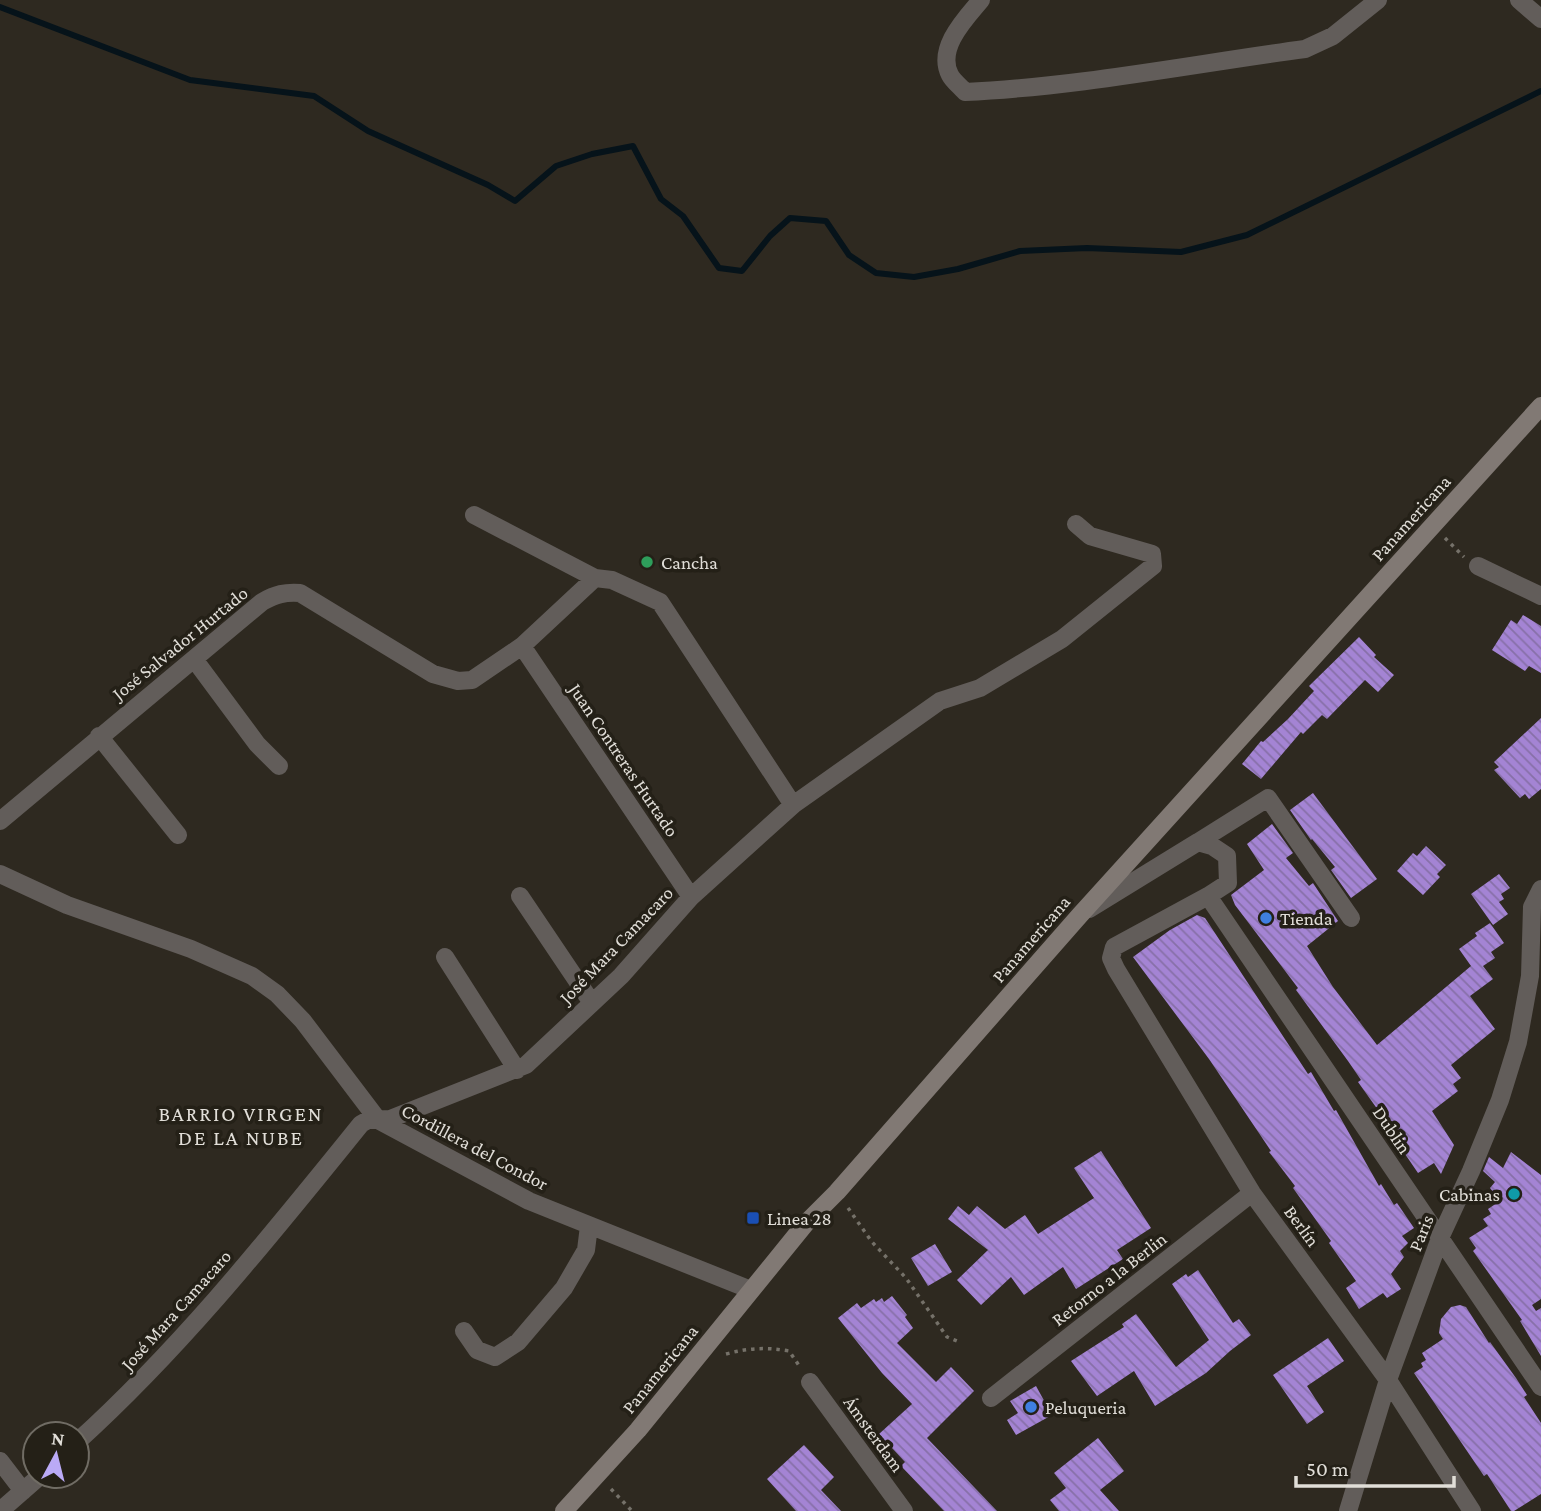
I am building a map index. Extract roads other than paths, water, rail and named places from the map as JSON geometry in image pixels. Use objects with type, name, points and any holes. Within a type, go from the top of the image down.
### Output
[{"type":"main road","name":"Panamericana","points":[[564,1511],[638,1430],[806,1223],[837,1192],[1080,915],[1541,406]]},
{"type":"street","points":[[981,0],[958,28],[947,52],[949,74],[965,92],[1085,80],[1305,48],[1333,36],[1378,0]]},
{"type":"street","points":[[1518,0],[1541,19]]},
{"type":"street","points":[[474,515],[595,578],[612,580],[660,602],[793,805]]},
{"type":"street","name":"José Mara Camacaro","points":[[91,1429],[133,1389],[237,1276],[361,1124],[368,1120],[390,1119],[517,1070],[537,1055],[621,976],[691,897],[793,805],[940,701],[980,688],[1062,639],[1153,566],[1153,554],[1090,536],[1076,524]]},
{"type":"street","points":[[1478,566],[1541,596]]},
{"type":"street","name":"José Salvador Hurtado","points":[[0,821],[262,601],[274,595],[300,593],[376,641],[444,679],[458,681],[471,680],[522,646],[595,578]]},
{"type":"street","name":"Juan Contreras Hurtado","points":[[522,646],[691,897]]},
{"type":"street","points":[[194,659],[257,744],[279,766]]},
{"type":"street","points":[[99,736],[178,835]]},
{"type":"street","points":[[1080,915],[1268,798],[1351,918]]},
{"type":"street","points":[[1198,842],[1212,846],[1227,856],[1228,883],[1208,896]]},
{"type":"street","name":"Cordillera del Condor","points":[[0,874],[67,905],[222,962],[265,984],[303,1021],[378,1120],[529,1201],[751,1290]]},
{"type":"street","name":"Paris","points":[[1348,1511],[1388,1380],[1440,1238],[1500,1100],[1518,1042],[1530,976],[1532,907],[1541,889]]},
{"type":"street","points":[[520,896],[592,1003]]},
{"type":"street","name":"Berlín","points":[[1208,896],[1114,947],[1111,958],[1252,1193],[1388,1380],[1472,1511]]},
{"type":"street","name":"Dublin","points":[[1208,896],[1440,1238],[1538,1376]]},
{"type":"street","points":[[445,957],[517,1070]]},
{"type":"street","name":"Retorno a la Berlin","points":[[991,1398],[1252,1193]]},
{"type":"street","points":[[464,1331],[477,1350],[495,1357],[518,1342],[564,1288],[586,1250],[589,1226]]},
{"type":"street","name":"Ámsterdam","points":[[810,1382],[904,1511]]},
{"type":"street","points":[[0,1461],[23,1491],[0,1511]]},
{"type":"waterway","points":[[0,7],[190,80],[314,96],[368,131],[488,185],[515,201],[556,166],[592,154],[633,146],[661,199],[683,216],[719,268],[742,271],[770,236],[790,218],[826,221],[849,255],[876,273],[914,277],[958,269],[1020,251],[1087,248],[1181,252],[1247,235],[1541,91]]},
{"type":"place","name":"Cancha","points":[[647,562]]},
{"type":"place","name":"Tienda","points":[[1266,918]]},
{"type":"place","name":"Cabinas","points":[[1514,1194]]},
{"type":"place","name":"Linea 28","points":[[753,1218]]},
{"type":"place","name":"Peluqueria","points":[[1031,1407]]},
{"type":"district","name":"BARRIO VIRGEN DE LA NUBE","points":[[241,1126]]}]
